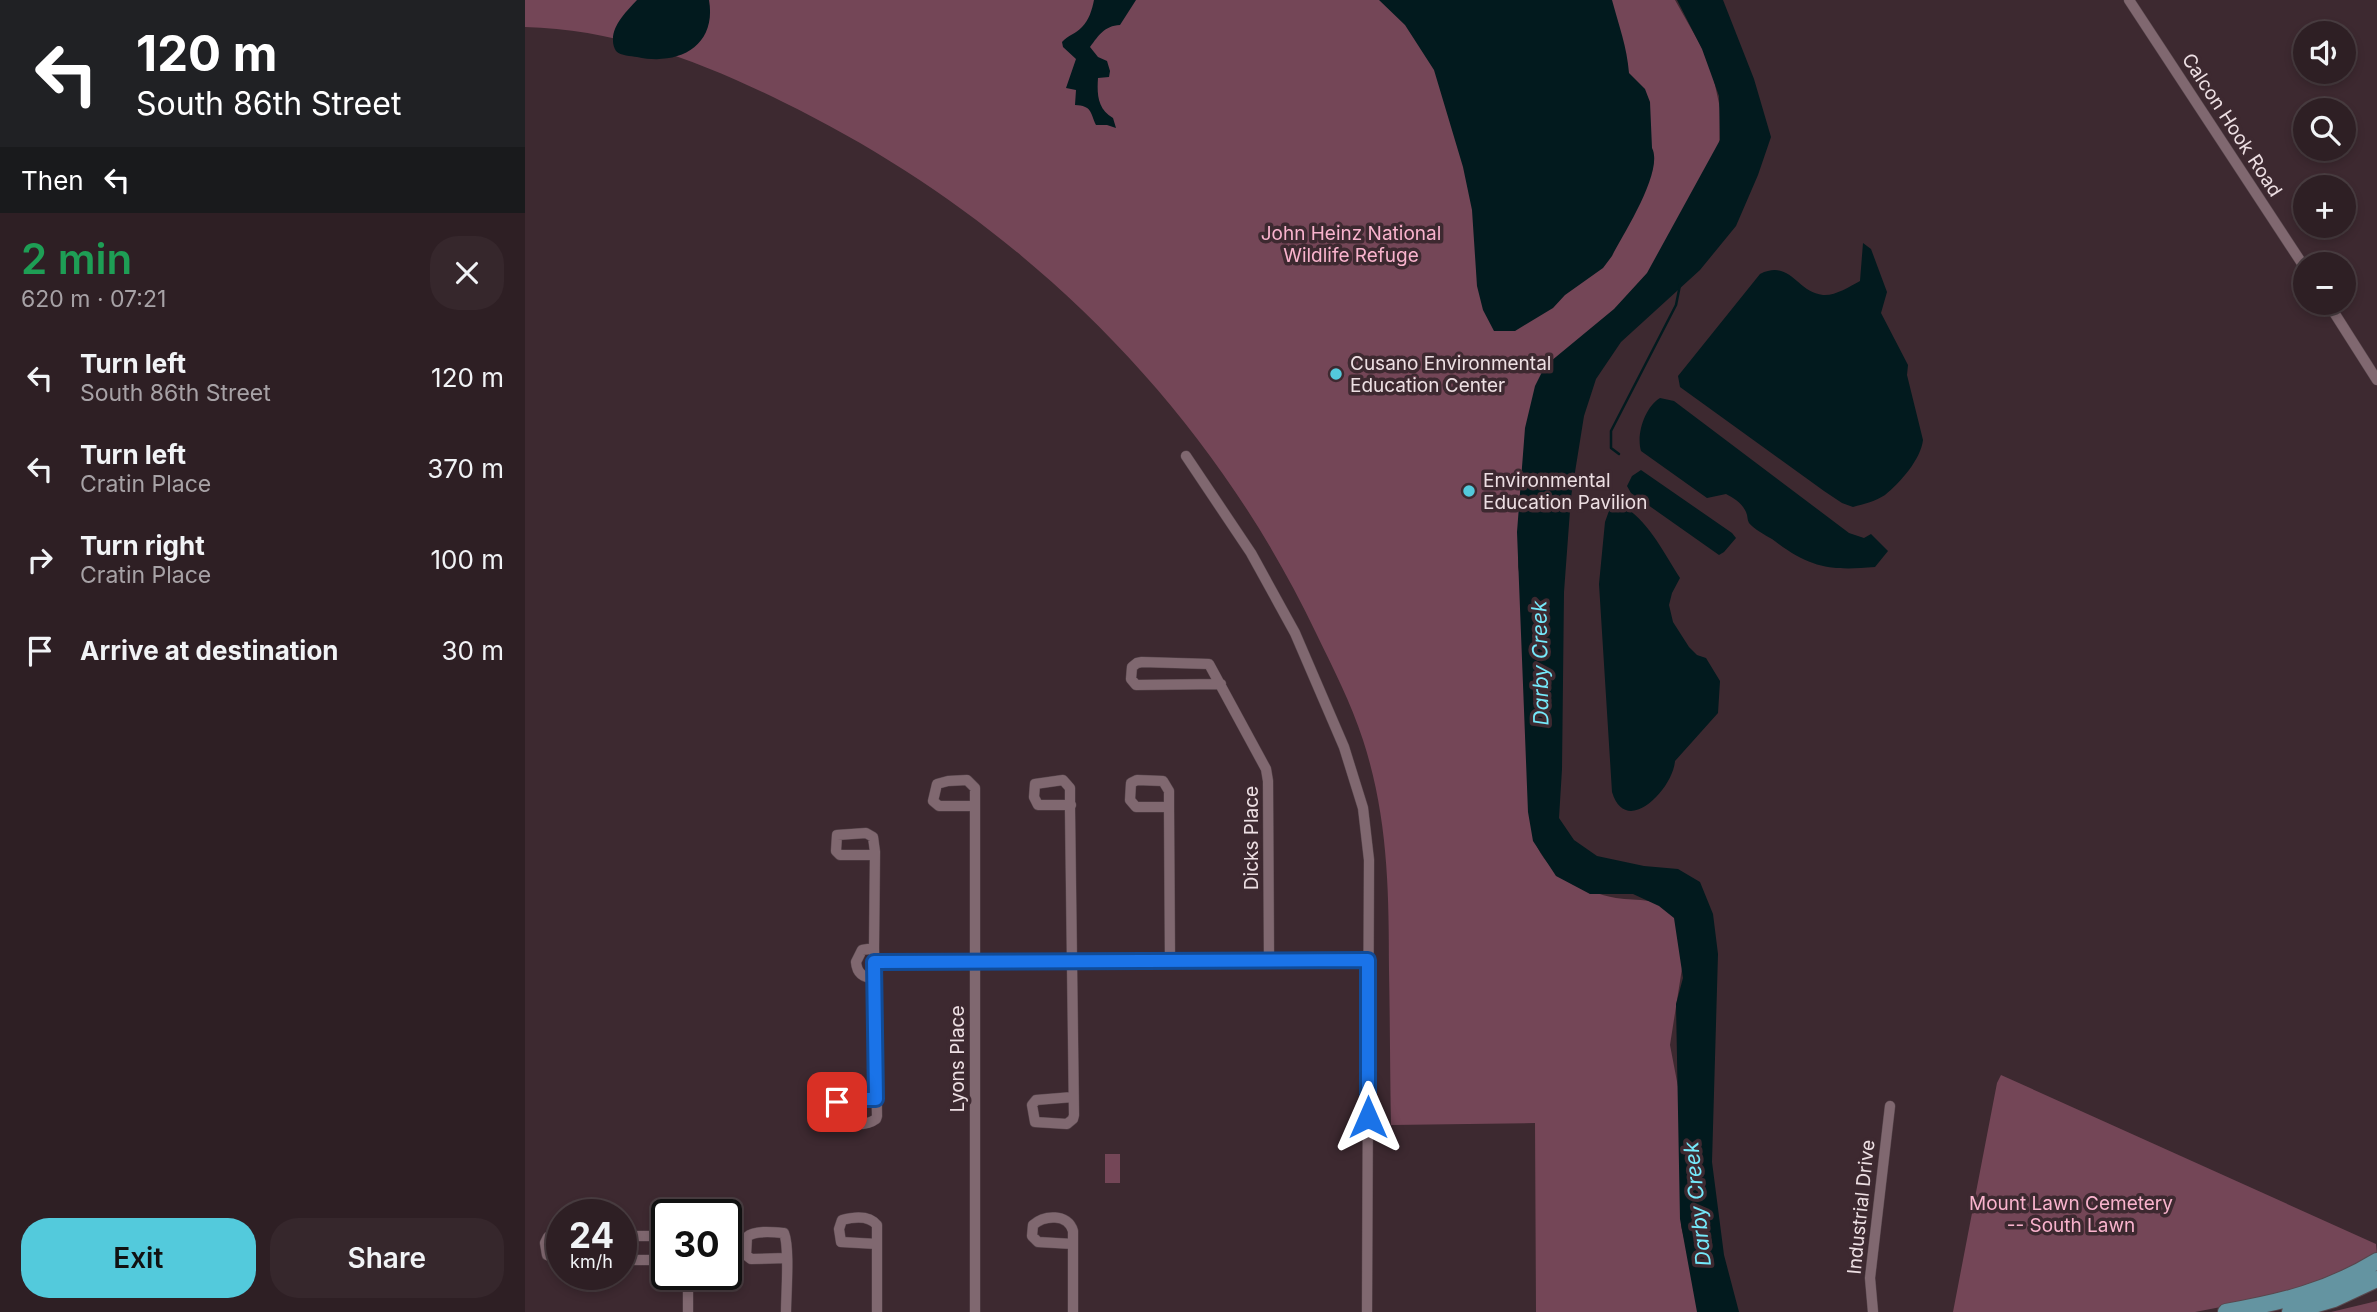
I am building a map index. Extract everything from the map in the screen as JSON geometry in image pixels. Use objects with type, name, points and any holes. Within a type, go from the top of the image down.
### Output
[{"type":"main road","points":[[2226,1312],[2303,1296],[2329,1287],[2377,1261]]},
{"type":"main road","points":[[2290,1312],[2334,1299],[2377,1279]]},
{"type":"street","name":"Calcon Hook Road","points":[[2129,0],[2294,252]]},
{"type":"street","points":[[2336,315],[2377,380]]},
{"type":"street","points":[[1186,456],[1251,553],[1295,633],[1344,747],[1363,808],[1369,860],[1367,1312]]},
{"type":"street","name":"Dicks Place","points":[[1221,684],[1136,685],[1131,679],[1132,667],[1142,662],[1206,663],[1212,667],[1221,684],[1268,776],[1269,961]]},
{"type":"street","points":[[1071,805],[1073,1097],[1073,1119],[1070,1123],[1035,1122],[1032,1105],[1037,1100],[1073,1097]]},
{"type":"street","name":"Lyons Place","points":[[973,806],[975,1312]]},
{"type":"street","points":[[1169,807],[1170,962]]},
{"type":"street","points":[[875,855],[876,1099]]},
{"type":"street","points":[[874,948],[862,950],[856,962],[858,971],[863,976],[875,978]]},
{"type":"street","points":[[874,962],[1368,960]]},
{"type":"street","name":"Industrial Drive","points":[[1873,1312],[1870,1278],[1890,1106]]},
{"type":"street","points":[[786,1258],[751,1259],[746,1255],[747,1237],[751,1233],[783,1233],[786,1238],[786,1258],[786,1312]]},
{"type":"street","points":[[877,1244],[877,1312]]},
{"type":"street","points":[[1073,1244],[1073,1312]]},
{"type":"street","points":[[688,1290],[688,1312]]},
{"type":"green space","name":"John Heinz National Wildlife Refuge","points":[[525,0],[1675,0],[1710,62],[1720,108],[1719,156],[1698,212],[1621,308],[1519,529],[1518,567],[1521,581],[1535,841],[1540,853],[1557,872],[1579,886],[1616,898],[1649,901],[1674,911],[1683,962],[1670,1045],[1684,1118],[1681,1226],[1702,1312],[1536,1312],[1535,1123],[1391,1125],[1385,854],[1378,797],[1363,740],[1335,672],[1271,548],[1219,468],[1160,392],[1095,322],[1024,258],[949,200],[868,148],[783,102],[690,61],[626,41],[593,34],[525,27]]},
{"type":"green space","name":"Mount Lawn Cemetery -- South Lawn","points":[[2001,1075],[2376,1244],[2377,1254],[2335,1276],[2283,1295],[2195,1312],[1953,1312],[1997,1083]]},
{"type":"green space","points":[[1105,1154],[1120,1154],[1120,1183],[1105,1183]]},
{"type":"green space","points":[[2377,1301],[2377,1312],[2331,1312]]},
{"type":"water","points":[[637,0],[709,0],[707,30],[701,41],[680,55],[652,59],[621,54],[613,45],[613,35],[621,19]]},
{"type":"water","points":[[1094,0],[1136,0],[1120,25],[1106,29],[1090,47],[1098,57],[1107,61],[1109,77],[1098,78],[1098,95],[1104,110],[1113,118],[1116,128],[1096,125],[1088,108],[1075,105],[1076,90],[1066,88],[1076,59],[1063,47],[1062,42],[1084,24]]},
{"type":"water","points":[[1379,0],[1612,0],[1625,45],[1629,73],[1645,89],[1650,102],[1653,171],[1633,218],[1603,268],[1565,295],[1553,308],[1515,331],[1494,331],[1483,310],[1477,286],[1472,210],[1463,167],[1434,70],[1405,25]]},
{"type":"water","name":"Darby Creek","points":[[1677,0],[1723,0],[1754,79],[1771,137],[1736,226],[1700,270],[1621,342],[1596,379],[1584,416],[1571,497],[1564,592],[1559,818],[1574,840],[1597,856],[1644,866],[1678,869],[1700,882],[1713,914],[1718,954],[1712,1162],[1724,1255],[1739,1312],[1697,1312],[1680,1219],[1676,1004],[1683,978],[1674,918],[1659,906],[1633,894],[1590,894],[1556,876],[1533,841],[1528,812],[1517,532],[1525,428],[1535,386],[1545,366],[1614,309],[1647,273],[1720,140],[1719,96],[1702,49]]},
{"type":"water","points":[[1863,243],[1871,249],[1887,292],[1881,313],[1908,365],[1907,375],[1923,440],[1914,463],[1891,490],[1878,499],[1853,507],[1824,491],[1680,387],[1678,376],[1760,274],[1771,270],[1786,273],[1814,293],[1823,295],[1842,291],[1860,281]]},
{"type":"water","points":[[1660,398],[1674,401],[1849,533],[1864,538],[1871,534],[1888,551],[1875,567],[1832,568],[1809,562],[1748,522],[1747,513],[1732,497],[1726,494],[1707,498],[1641,451],[1643,422],[1650,408]]},
{"type":"water","points":[[1641,470],[1736,538],[1719,555],[1631,493],[1627,486],[1632,476]]},
{"type":"water","points":[[1616,502],[1627,508],[1645,525],[1680,578],[1669,605],[1673,622],[1689,647],[1697,655],[1706,658],[1720,681],[1718,713],[1675,761],[1666,784],[1658,795],[1638,810],[1627,810],[1619,805],[1612,792],[1599,584],[1605,522],[1610,508]]},
{"type":"waterway","points":[[1619,454],[1611,448],[1611,431],[1676,305],[1680,285]]},
{"type":"place","name":"Cusano Environmental Education Center","points":[[1336,374]]},
{"type":"place","name":"Environmental Education Pavilion","points":[[1469,491]]},
{"type":"route","points":[[837,1102],[844,1099],[876,1099],[874,962],[1368,960],[1368,1117]]}]
